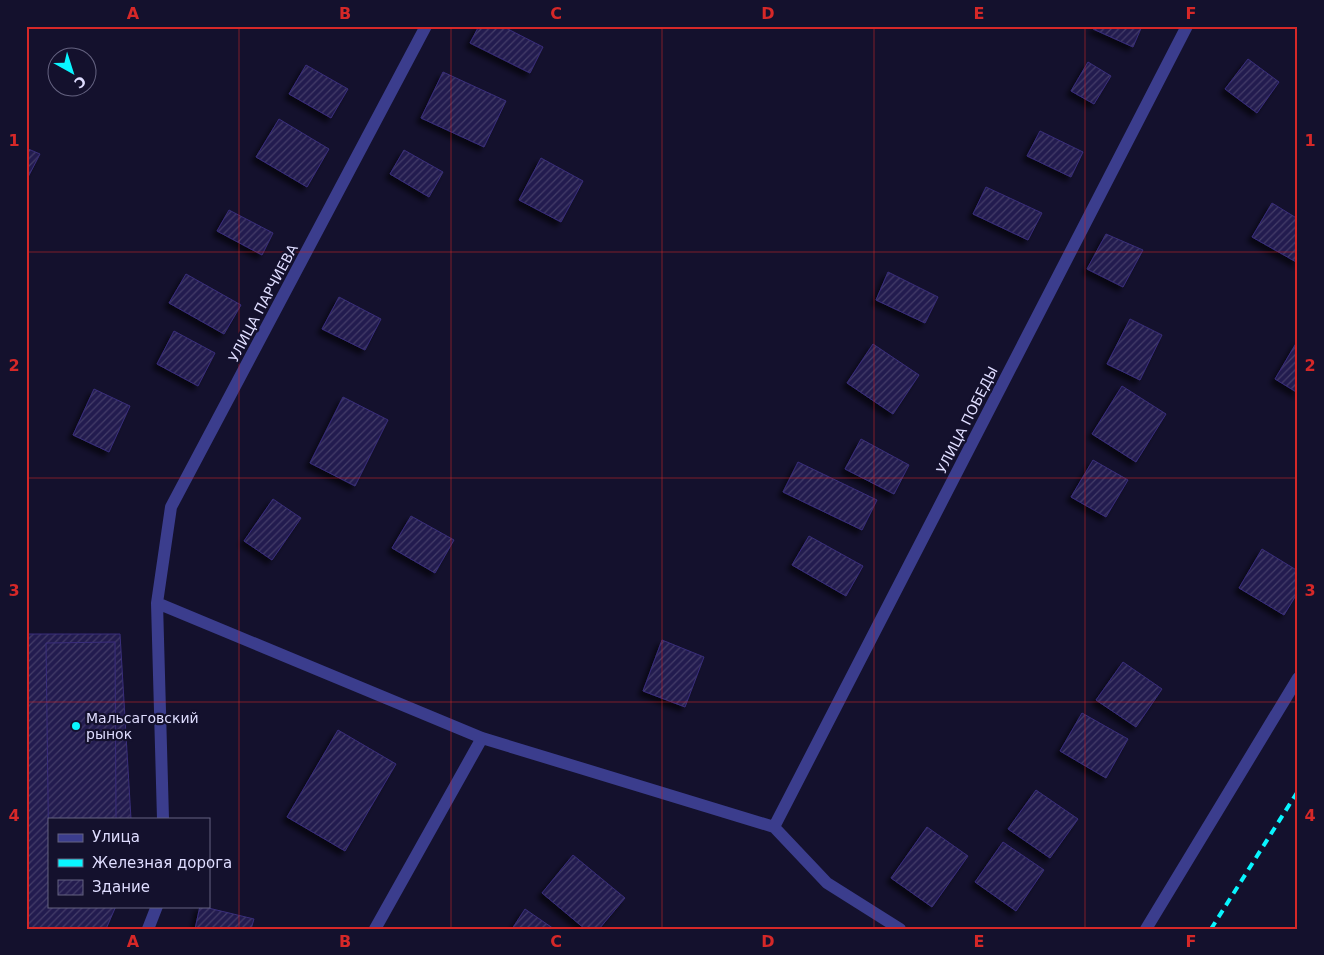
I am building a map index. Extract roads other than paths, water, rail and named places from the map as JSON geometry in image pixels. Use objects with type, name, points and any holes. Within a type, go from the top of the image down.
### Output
[{"type":"street","name":"УЛИЦА ПАРЧИЕВА","points":[[163,818],[157,604],[172,507],[426,26]]},
{"type":"street","name":"УЛИЦА ПОБЕДЫ","points":[[774,827],[1187,26]]},
{"type":"street","points":[[157,604],[482,738],[774,827],[828,883],[900,929]]},
{"type":"street","points":[[1146,929],[1298,678]]},
{"type":"street","points":[[374,929],[482,738]]},
{"type":"street","points":[[148,929],[155,908]]},
{"type":"railway","points":[[1211,929],[1298,791]]},
{"type":"place","name":"Мальсаговский рынок","points":[[76,726]]}]
